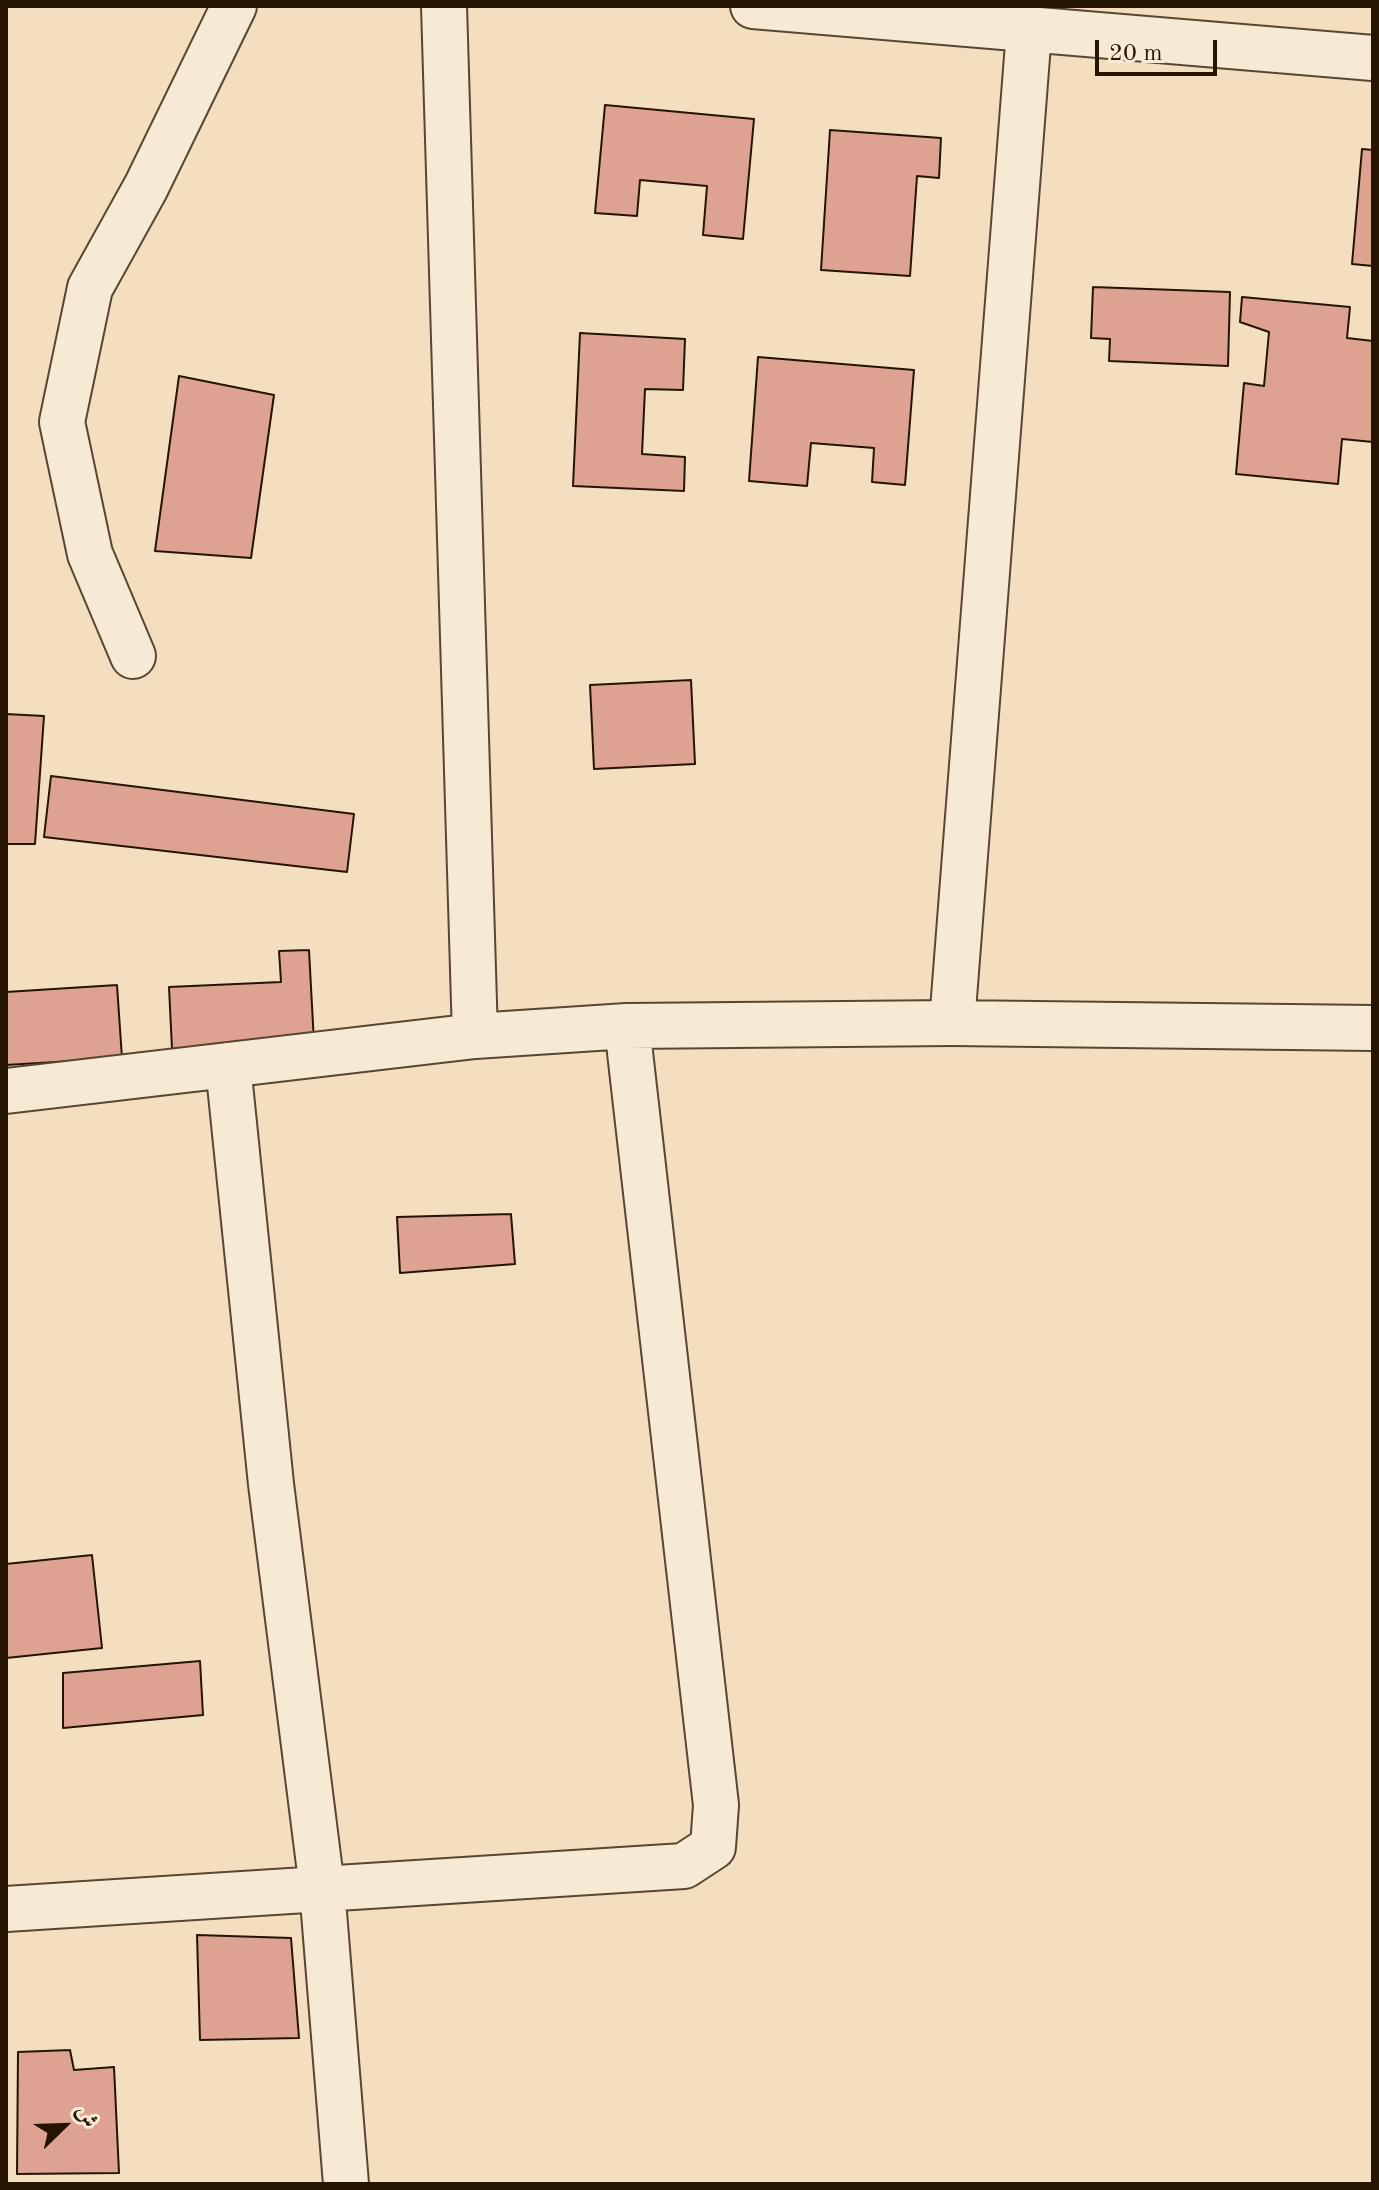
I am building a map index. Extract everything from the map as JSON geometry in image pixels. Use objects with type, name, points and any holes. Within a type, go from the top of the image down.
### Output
[{"type":"street","points":[[133,656],[90,554],[62,422],[90,288],[146,187],[234,6]]},
{"type":"street","points":[[444,6],[475,1036]]},
{"type":"street","points":[[753,6],[1373,58]]},
{"type":"street","points":[[952,1023],[1029,31]]},
{"type":"street","points":[[6,1091],[475,1036],[627,1026],[952,1023],[1373,1028]]},
{"type":"street","points":[[6,1909],[684,1866],[713,1847],[716,1805],[627,1026]]},
{"type":"street","points":[[228,1065],[271,1484],[322,1888],[346,2184]]},
{"type":"building","points":[[605,105],[754,119],[743,239],[703,235],[707,186],[640,180],[637,216],[595,213]]},
{"type":"building","points":[[830,130],[941,138],[939,178],[917,176],[910,276],[821,270]]},
{"type":"building","points":[[1362,149],[1373,150],[1373,266],[1352,264]]},
{"type":"building","points":[[1093,287],[1230,292],[1228,366],[1109,361],[1110,339],[1091,338]]},
{"type":"building","points":[[1242,297],[1350,307],[1347,338],[1373,341],[1373,442],[1342,439],[1338,484],[1236,474],[1244,383],[1264,386],[1269,332],[1240,322]]},
{"type":"building","points":[[580,333],[685,339],[683,390],[645,389],[642,454],[685,457],[684,491],[573,486]]},
{"type":"building","points":[[758,357],[914,370],[905,485],[872,482],[874,448],[811,443],[807,486],[749,481]]},
{"type":"building","points":[[179,376],[274,395],[251,558],[155,551]]},
{"type":"building","points":[[691,680],[695,764],[594,769],[590,685]]},
{"type":"building","points":[[6,714],[44,716],[35,844],[6,844]]},
{"type":"building","points":[[51,776],[354,814],[347,872],[44,837]]},
{"type":"building","points":[[309,950],[314,1043],[172,1049],[169,987],[281,982],[279,951]]},
{"type":"building","points":[[117,985],[122,1058],[6,1065],[6,992]]},
{"type":"building","points":[[511,1214],[515,1264],[400,1273],[397,1217]]},
{"type":"building","points":[[92,1555],[102,1648],[6,1658],[6,1564]]},
{"type":"building","points":[[200,1661],[203,1715],[63,1728],[63,1673]]},
{"type":"building","points":[[197,1935],[291,1938],[299,2038],[200,2040]]},
{"type":"building","points":[[70,2050],[74,2070],[114,2067],[119,2173],[17,2174],[18,2052]]}]
